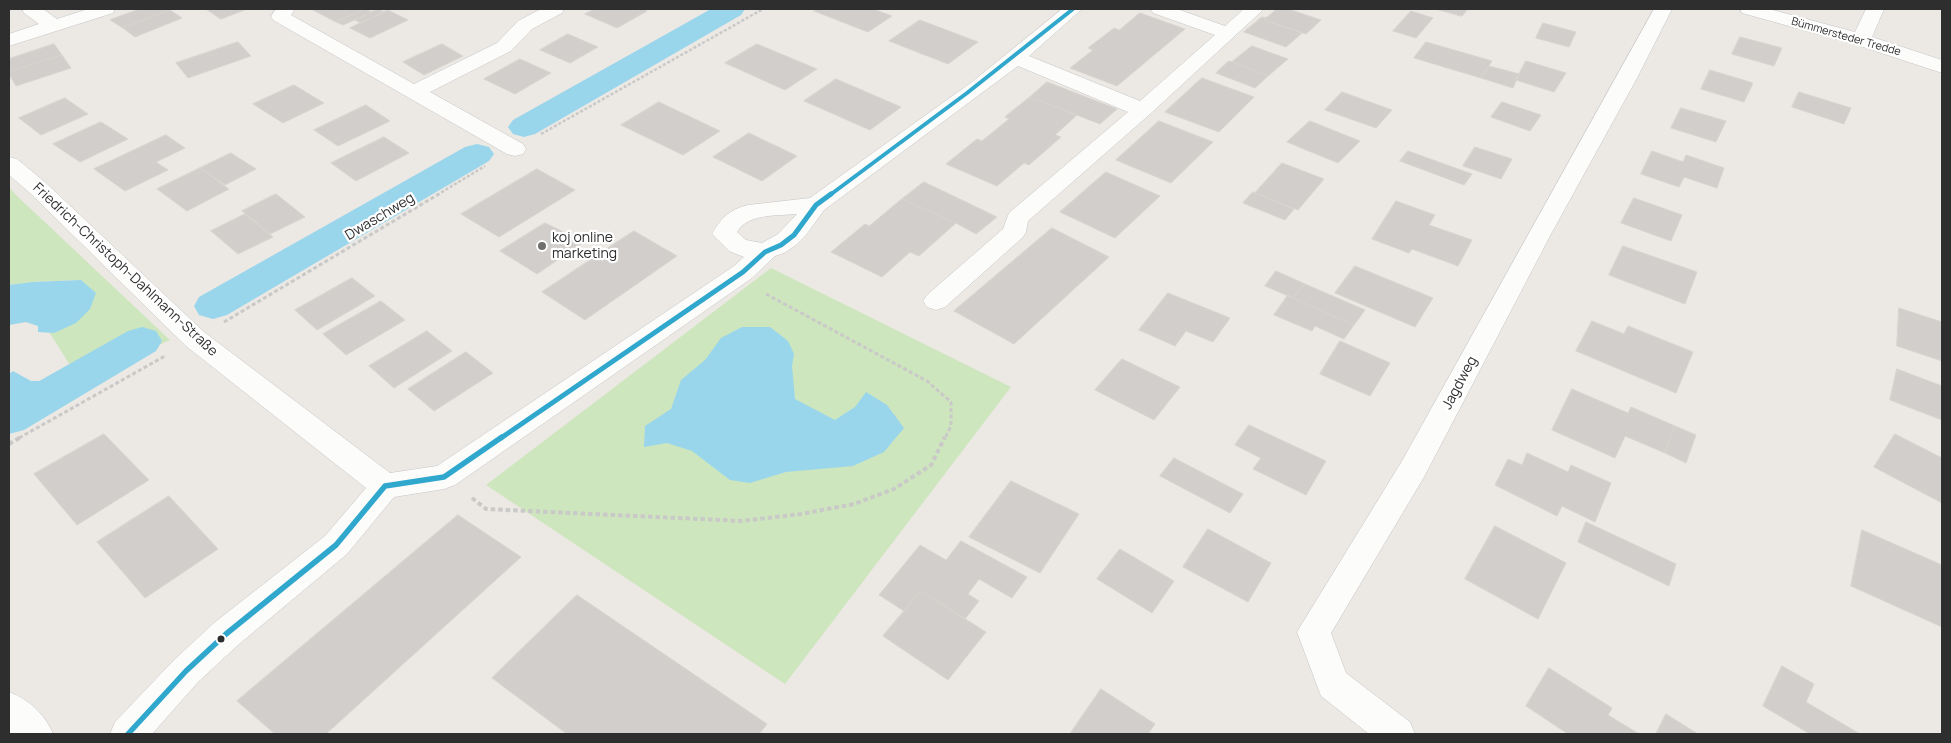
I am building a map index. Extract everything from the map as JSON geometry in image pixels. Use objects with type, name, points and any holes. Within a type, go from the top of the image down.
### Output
[{"type":"street","points":[[31,9],[53,25]]},
{"type":"street","points":[[9,40],[106,9]]},
{"type":"street","points":[[286,9],[280,16],[515,149]]},
{"type":"street","points":[[414,92],[504,47],[524,25],[555,9]]},
{"type":"street","points":[[128,734],[186,671],[219,640],[336,545],[385,486],[444,477],[743,272],[765,252],[781,246],[794,235],[816,205],[1014,58],[1073,9]]},
{"type":"street","points":[[1160,9],[1228,33]]},
{"type":"street","points":[[936,301],[1014,232],[1017,218],[1143,110],[1255,9]]},
{"type":"street","name":"Jagdweg","points":[[1397,734],[1333,684],[1314,632],[1413,469],[1538,234],[1627,78],[1663,9]]},
{"type":"street","name":"Bümmersteder Tredde","points":[[1749,9],[1861,40],[1942,67]]},
{"type":"street","points":[[1861,40],[1875,9]]},
{"type":"street","points":[[1014,58],[1143,110]]},
{"type":"street","name":"Friedrich-Christoph-Dahlmann-Straße","points":[[9,164],[38,188],[195,339],[385,486]]},
{"type":"street","points":[[765,252],[747,250],[733,244],[724,234],[731,222],[748,212],[816,205]]},
{"type":"street","points":[[9,709],[35,734]]},
{"type":"path","name":"Dwaschweg","points":[[9,444],[195,339],[515,149],[763,9]]},
{"type":"path","points":[[444,477],[486,509],[742,520],[801,514],[854,504],[894,489],[931,465],[951,426],[951,402],[926,381],[762,291],[765,252]]},
{"type":"green space","points":[[9,187],[170,340],[80,381],[49,332],[76,323],[81,280],[9,285]]},
{"type":"green space","points":[[771,268],[1011,387],[785,684],[486,485]]},
{"type":"water","points":[[81,280],[96,293],[90,309],[76,323],[54,333],[38,332],[38,326],[26,322],[9,325],[9,285]]},
{"type":"water","points":[[742,327],[770,327],[788,341],[794,354],[792,366],[795,399],[835,420],[855,407],[866,392],[887,405],[904,428],[884,452],[853,466],[786,472],[750,483],[730,480],[692,451],[667,443],[644,447],[645,426],[671,409],[681,380],[705,360],[721,338]]},
{"type":"water","points":[[13,371],[31,381],[43,381],[34,399],[18,402],[9,413],[9,374]]},
{"type":"building","points":[[140,9],[170,10],[123,28],[110,20]]},
{"type":"building","points":[[206,9],[247,9],[221,19]]},
{"type":"building","points":[[365,9],[336,22],[313,10]]},
{"type":"building","points":[[365,9],[372,12],[343,25],[336,22]]},
{"type":"building","points":[[378,9],[384,12],[361,23],[355,20]]},
{"type":"building","points":[[595,9],[642,9],[647,11],[617,28],[585,14]]},
{"type":"building","points":[[818,9],[873,9],[892,16],[868,32],[814,11]]},
{"type":"building","points":[[1277,9],[1288,9],[1321,20],[1306,34],[1264,20]]},
{"type":"building","points":[[1436,9],[1468,9],[1462,16]]},
{"type":"building","points":[[170,10],[182,18],[135,37],[123,28]]},
{"type":"building","points":[[388,10],[408,20],[370,38],[350,28]]},
{"type":"building","points":[[1411,11],[1433,18],[1416,38],[1393,31]]},
{"type":"building","points":[[1140,13],[1185,29],[1117,86],[1070,68],[1093,50],[1088,48],[1114,28],[1119,30]]},
{"type":"building","points":[[1262,17],[1267,18],[1264,20],[1302,33],[1286,47],[1244,32]]},
{"type":"building","points":[[920,20],[978,42],[948,64],[889,41]]},
{"type":"building","points":[[1543,23],[1576,32],[1569,47],[1536,38]]},
{"type":"building","points":[[568,34],[598,47],[570,63],[540,50]]},
{"type":"building","points":[[1740,37],[1782,48],[1774,66],[1732,54]]},
{"type":"building","points":[[238,42],[251,56],[188,78],[176,63]]},
{"type":"building","points":[[1426,42],[1492,61],[1481,78],[1414,58]]},
{"type":"building","points":[[54,44],[62,55],[9,72],[9,59]]},
{"type":"building","points":[[442,44],[463,56],[424,75],[403,62]]},
{"type":"building","points":[[757,44],[817,69],[785,90],[725,63]]},
{"type":"building","points":[[1252,46],[1288,59],[1268,76],[1232,62]]},
{"type":"building","points":[[62,55],[71,68],[16,86],[9,74],[9,72]]},
{"type":"building","points":[[520,59],[551,73],[515,94],[484,79]]},
{"type":"building","points":[[1229,61],[1268,76],[1255,88],[1216,73]]},
{"type":"building","points":[[1526,61],[1566,73],[1554,92],[1516,80]]},
{"type":"building","points":[[1489,66],[1519,74],[1513,88],[1481,78]]},
{"type":"building","points":[[1710,70],[1753,83],[1744,102],[1701,89]]},
{"type":"building","points":[[1202,78],[1254,97],[1219,132],[1165,112]]},
{"type":"building","points":[[836,79],[901,107],[870,130],[804,101]]},
{"type":"building","points":[[1047,82],[1117,109],[1100,124],[1030,97]]},
{"type":"building","points":[[294,85],[324,103],[283,123],[253,104]]},
{"type":"building","points":[[1342,92],[1392,110],[1376,128],[1325,110]]},
{"type":"building","points":[[1799,92],[1851,108],[1844,124],[1792,107]]},
{"type":"building","points":[[1030,97],[1077,115],[1055,135],[1061,137],[1029,165],[1024,163],[997,186],[946,164],[977,139],[982,141],[1009,119],[1005,117]]},
{"type":"building","points":[[65,98],[88,114],[41,135],[19,118]]},
{"type":"building","points":[[659,102],[720,131],[683,155],[621,125]]},
{"type":"building","points":[[1502,102],[1541,115],[1530,131],[1491,117]]},
{"type":"building","points":[[366,105],[390,121],[338,146],[314,130]]},
{"type":"building","points":[[1681,108],[1726,121],[1716,142],[1671,128]]},
{"type":"building","points":[[1159,121],[1213,142],[1171,183],[1116,160]]},
{"type":"building","points":[[1310,121],[1360,141],[1338,163],[1287,142]]},
{"type":"building","points":[[101,122],[128,139],[80,162],[53,144]]},
{"type":"building","points":[[749,133],[797,156],[762,181],[713,157]]},
{"type":"building","points":[[166,135],[185,148],[156,162],[168,170],[125,191],[94,169]]},
{"type":"building","points":[[384,137],[409,153],[356,181],[331,163]]},
{"type":"building","points":[[1475,147],[1512,159],[1501,179],[1463,166]]},
{"type":"building","points":[[1408,151],[1472,174],[1464,185],[1400,161]]},
{"type":"building","points":[[1652,151],[1683,162],[1686,155],[1724,168],[1717,188],[1684,177],[1679,187],[1641,174]]},
{"type":"building","points":[[231,153],[256,169],[225,185],[200,168]]},
{"type":"building","points":[[1282,163],[1324,179],[1298,210],[1255,193]]},
{"type":"building","points":[[200,168],[229,189],[187,211],[157,189]]},
{"type":"building","points":[[537,169],[575,190],[499,237],[461,214]]},
{"type":"building","points":[[1106,172],[1160,196],[1115,238],[1060,212]]},
{"type":"building","points":[[924,182],[997,217],[976,234],[902,199]]},
{"type":"building","points":[[1253,192],[1294,209],[1285,220],[1243,203]]},
{"type":"building","points":[[276,194],[305,217],[270,234],[242,211]]},
{"type":"building","points":[[1634,198],[1682,215],[1671,241],[1621,223]]},
{"type":"building","points":[[902,199],[956,223],[919,256],[910,252],[882,277],[831,252],[865,224],[869,226]]},
{"type":"building","points":[[1396,201],[1435,215],[1429,225],[1472,240],[1458,266],[1412,249],[1409,253],[1372,239]]},
{"type":"building","points":[[245,214],[273,237],[238,254],[211,231]]},
{"type":"building","name":"koj online marketing","points":[[545,223],[584,242],[537,274],[500,251]]},
{"type":"building","points":[[1052,228],[1109,257],[1014,344],[954,311]]},
{"type":"building","points":[[634,231],[677,256],[585,320],[542,292]]},
{"type":"building","points":[[1623,246],[1697,272],[1685,304],[1609,275]]},
{"type":"building","points":[[1355,266],[1433,298],[1415,327],[1335,293]]},
{"type":"building","points":[[1276,271],[1305,284],[1293,298],[1265,286]]},
{"type":"building","points":[[352,278],[375,296],[317,330],[295,310]]},
{"type":"building","points":[[1305,284],[1365,310],[1354,325],[1293,298]]},
{"type":"building","points":[[1168,293],[1230,318],[1213,342],[1186,331],[1175,346],[1139,330]]},
{"type":"building","points":[[1288,295],[1354,325],[1344,339],[1315,326],[1312,331],[1274,315]]},
{"type":"building","points":[[381,301],[405,320],[346,355],[323,334]]},
{"type":"building","points":[[1899,308],[1942,322],[1942,361],[1897,346]]},
{"type":"building","points":[[1592,321],[1624,334],[1628,326],[1693,352],[1676,393],[1576,351]]},
{"type":"building","points":[[427,331],[452,351],[394,388],[369,366]]},
{"type":"building","points":[[1340,341],[1390,363],[1370,396],[1320,374]]},
{"type":"building","points":[[466,352],[493,373],[434,411],[408,389]]},
{"type":"building","points":[[1122,359],[1180,387],[1154,420],[1095,390]]},
{"type":"building","points":[[1897,369],[1942,386],[1942,420],[1890,400]]},
{"type":"building","points":[[1572,389],[1628,413],[1631,407],[1675,426],[1665,453],[1625,436],[1615,458],[1552,430]]},
{"type":"building","points":[[1249,425],[1326,461],[1306,495],[1253,469],[1261,458],[1235,445]]},
{"type":"building","points":[[1675,426],[1696,435],[1686,463],[1665,453]]},
{"type":"building","points":[[104,434],[149,480],[77,525],[34,474]]},
{"type":"building","points":[[1895,434],[1942,458],[1942,503],[1874,467]]},
{"type":"building","points":[[1527,453],[1568,472],[1571,465],[1611,483],[1595,522],[1562,506],[1557,516],[1495,485],[1508,459],[1522,465]]},
{"type":"building","points":[[1174,458],[1243,494],[1230,513],[1160,476]]},
{"type":"building","points":[[1011,481],[1079,514],[1040,573],[969,537]]},
{"type":"building","points":[[169,496],[218,549],[145,598],[97,542]]},
{"type":"building","points":[[458,515],[521,557],[326,734],[275,734],[237,701]]},
{"type":"building","points":[[1586,522],[1676,564],[1669,586],[1578,542]]},
{"type":"building","points":[[1495,526],[1566,563],[1538,619],[1465,579]]},
{"type":"building","points":[[1208,529],[1271,563],[1248,602],[1183,567]]},
{"type":"building","points":[[1862,530],[1942,565],[1942,627],[1851,586]]},
{"type":"building","points":[[961,541],[1027,577],[1012,598],[979,579],[968,594],[979,601],[965,619],[921,591],[904,611],[879,595],[920,545],[946,560]]},
{"type":"building","points":[[1120,549],[1174,581],[1152,613],[1097,579]]},
{"type":"building","points":[[921,591],[986,632],[948,680],[883,636]]},
{"type":"building","points":[[577,595],[767,724],[759,734],[567,734],[492,678]]},
{"type":"building","points":[[1782,666],[1814,684],[1806,702],[1860,734],[1810,734],[1763,706]]},
{"type":"building","points":[[1549,668],[1612,708],[1608,715],[1639,734],[1568,734],[1526,706]]},
{"type":"building","points":[[1101,689],[1155,724],[1148,734],[1070,734]]},
{"type":"building","points":[[1666,714],[1698,734],[1656,734]]},
{"type":"waterway","points":[[524,127],[731,9]]},
{"type":"waterway","points":[[213,306],[477,154]]},
{"type":"waterway","points":[[9,418],[142,341]]},
{"type":"transit line","points":[[128,734],[186,671],[226,634],[336,545],[385,486],[444,477],[743,272],[765,252],[781,245],[794,235],[816,205],[967,93],[1073,9]]},
{"type":"place","name":"koj online marketing","points":[[542,246]]}]
